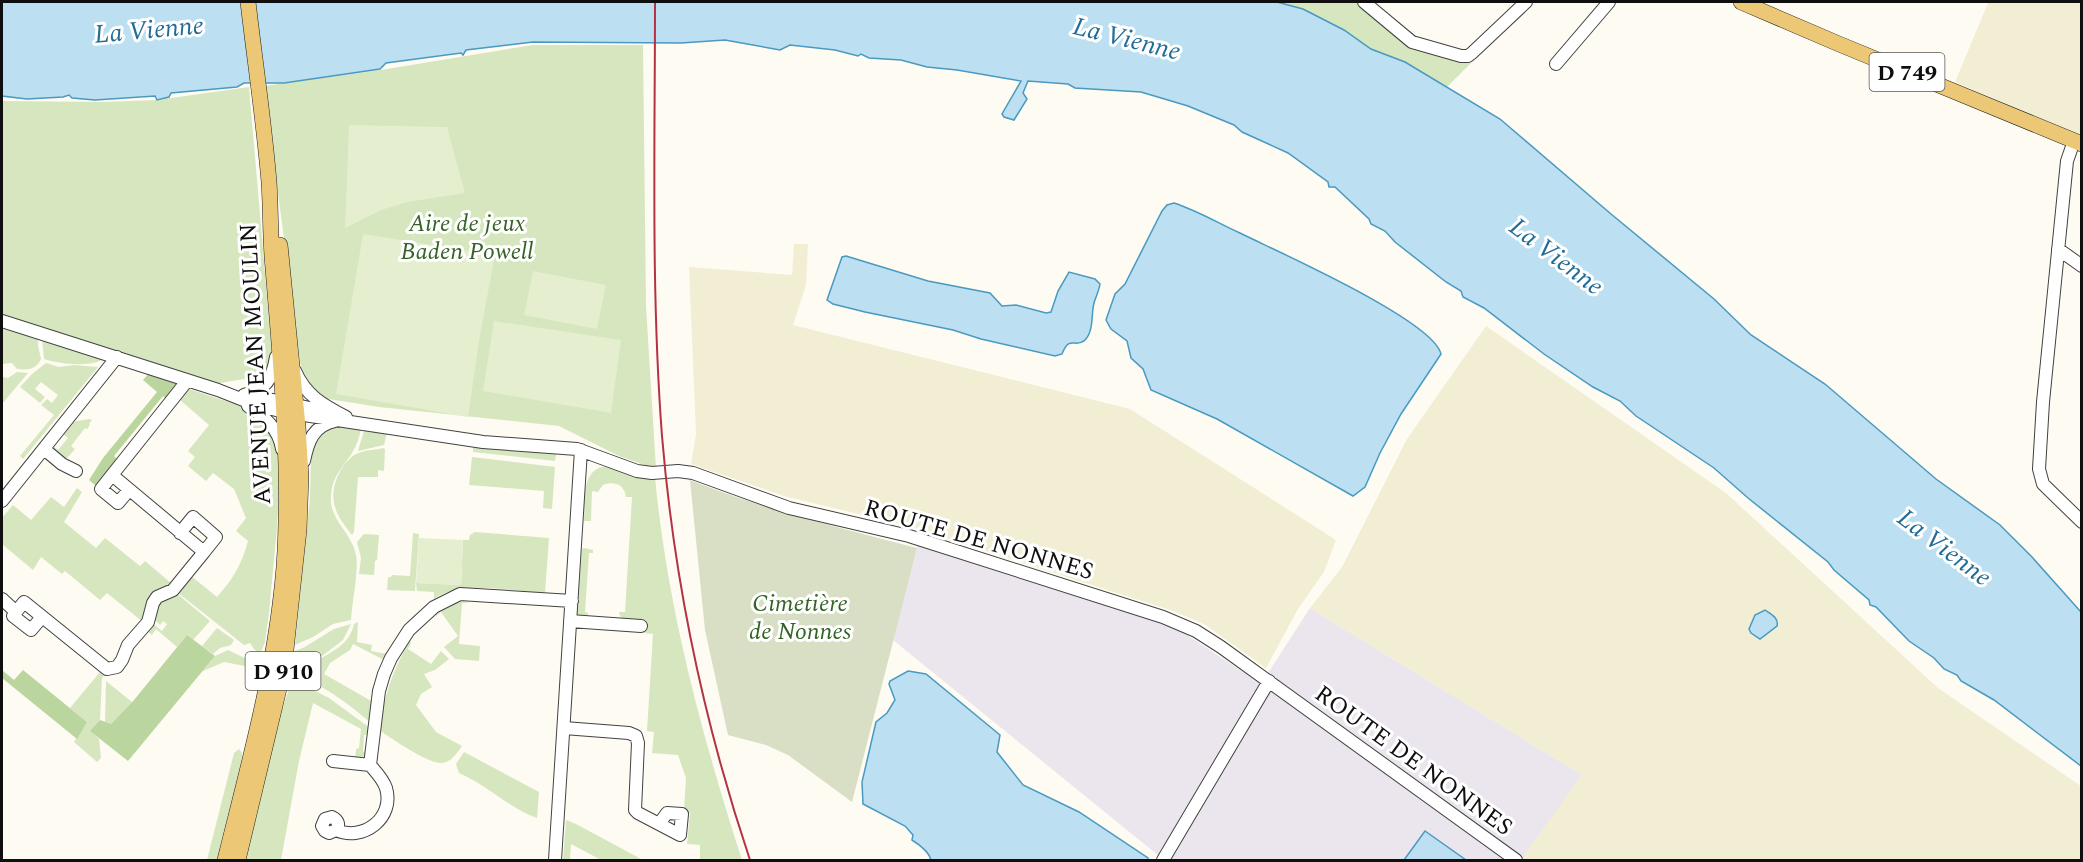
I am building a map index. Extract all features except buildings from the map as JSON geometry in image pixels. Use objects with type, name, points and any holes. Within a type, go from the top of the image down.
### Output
[{"type":"main road","name":"AVENUE JEAN MOULIN","points":[[225,861],[266,693],[276,642],[284,567],[294,369],[284,267],[269,183],[248,2]]},
{"type":"main road","name":"D 749","points":[[1741,2],[2078,142]]},
{"type":"main road","name":"AVENUE JEAN MOULIN","points":[[238,861],[287,650],[299,530],[300,477],[279,338],[270,235],[269,183]]},
{"type":"street","points":[[1364,2],[1412,42],[1461,56],[1473,53],[1526,2]]},
{"type":"street","points":[[1556,64],[1609,2]]},
{"type":"street","points":[[2078,142],[2067,161],[2043,402],[2039,469],[2043,484],[2082,522]]},
{"type":"street","points":[[2058,249],[2082,266]]},
{"type":"street","points":[[2,321],[229,394],[256,405],[291,408]]},
{"type":"street","points":[[242,395],[257,391],[271,378],[279,338]]},
{"type":"street","points":[[2,501],[117,357]]},
{"type":"street","name":"ROUTE DE NONNES","points":[[294,369],[300,383],[311,396],[341,419]]},
{"type":"street","points":[[129,490],[118,503],[101,489],[188,381]]},
{"type":"street","points":[[229,394],[242,395],[291,408]]},
{"type":"street","points":[[229,394],[259,414],[273,426],[278,434],[287,497]]},
{"type":"street","name":"ROUTE DE NONNES","points":[[291,408],[365,424],[483,442],[581,450],[637,471],[652,473],[678,471],[693,474],[789,508],[909,536],[1163,617],[1196,632],[1269,681],[1516,861]]},
{"type":"street","points":[[300,477],[312,435],[321,426],[341,419]]},
{"type":"street","points":[[44,449],[62,464],[76,471]]},
{"type":"street","points":[[555,861],[581,450]]},
{"type":"street","points":[[112,475],[204,552]]},
{"type":"street","points":[[42,617],[31,630],[13,616],[24,602],[107,669],[117,667],[128,645],[148,622],[153,603],[158,597],[173,590],[216,537],[193,517],[180,533]]},
{"type":"street","points":[[336,830],[346,834],[362,833],[372,827],[384,813],[387,801],[386,788],[370,765],[380,691],[391,658],[410,630],[434,607],[460,594],[572,601]]},
{"type":"street","points":[[2,599],[16,612]]},
{"type":"street","points":[[570,621],[641,626]]},
{"type":"street","points":[[1163,861],[1269,681]]},
{"type":"street","points":[[564,728],[629,733],[636,736],[638,743],[635,810],[658,824]]},
{"type":"street","points":[[333,761],[370,765]]},
{"type":"shaded area","points":[[1985,2],[2081,2],[2082,130],[2079,135],[1955,82],[1988,3]]},
{"type":"shaded area","points":[[794,244],[808,244],[806,285],[793,325],[1130,409],[1336,540],[1324,572],[1298,609],[1266,668],[1204,624],[1173,611],[908,526],[784,496],[691,464],[696,434],[689,267],[792,275]]},
{"type":"shaded area","points":[[1486,326],[1726,493],[1938,688],[2081,786],[2081,860],[1528,860],[1523,857],[1582,775],[1310,608],[1342,567],[1407,439]]},
{"type":"shaded area","points":[[918,544],[1178,629],[1261,684],[1310,608],[1582,775],[1524,857],[1528,860],[1158,860],[1159,856],[893,640]]},
{"type":"green space","points":[[1277,2],[1356,2],[1402,41],[1476,58],[1447,87],[1405,62],[1371,49],[1344,30],[1303,9]]},
{"type":"green space","name":"Aire de jeux Baden Powell","points":[[533,45],[643,45],[646,306],[656,469],[619,456],[559,426],[379,407],[329,399],[329,402],[322,401],[302,376],[264,86],[381,70]]},
{"type":"green space","points":[[249,87],[272,358],[268,375],[214,384],[2,317],[2,101],[157,100]]},
{"type":"green space","points":[[349,125],[447,127],[465,193],[408,202],[381,210],[345,228]]},
{"type":"green space","points":[[363,234],[495,255],[468,417],[336,394]]},
{"type":"green space","points":[[533,271],[606,285],[597,329],[524,315]]},
{"type":"green space","points":[[494,321],[621,340],[611,413],[483,391]]},
{"type":"green space","points":[[2,326],[38,336],[41,359],[37,365],[17,369],[12,363],[2,364]]},
{"type":"green space","points":[[42,338],[105,358],[84,364],[66,364],[44,359]]},
{"type":"green space","points":[[46,363],[59,367],[74,365],[98,367],[23,459],[20,456],[54,415],[41,405],[47,399],[52,403],[58,395],[41,382],[35,389],[45,397],[40,403],[20,387]]},
{"type":"green space","points":[[17,372],[28,373],[2,404],[2,377],[8,378]]},
{"type":"green space","points":[[149,373],[178,384],[167,400],[163,396],[114,456],[118,460],[96,486],[89,480],[103,458],[157,392],[143,380]]},
{"type":"green space","points":[[189,389],[241,406],[267,426],[278,448],[280,468],[277,527],[269,613],[265,642],[260,654],[250,643],[244,645],[177,592],[191,576],[217,597],[236,571],[248,541],[236,531],[246,518],[234,489],[213,473],[206,481],[188,466],[195,457],[188,451],[209,425],[180,400]]},
{"type":"green space","points":[[92,420],[90,425],[71,446],[75,449],[63,459],[52,449],[53,446],[58,450],[68,438],[63,434],[72,422]]},
{"type":"green space","points":[[343,426],[361,430],[354,449],[336,477],[331,496],[331,505],[354,547],[357,561],[351,620],[333,624],[295,645],[310,498],[311,454],[319,434],[334,427]]},
{"type":"green space","points":[[365,427],[387,432],[384,445],[358,451]]},
{"type":"green space","points":[[473,446],[556,454],[555,461],[473,452]]},
{"type":"green space","points":[[385,449],[384,471],[378,470],[378,477],[358,477],[352,535],[340,519],[335,507],[334,493],[337,478],[345,464],[356,454]]},
{"type":"green space","points":[[472,457],[555,467],[552,509],[543,508],[544,491],[469,485]]},
{"type":"green space","points":[[601,467],[609,467],[636,477],[655,477],[677,623],[700,719],[742,860],[700,860],[700,845],[687,844],[690,813],[684,811],[686,778],[678,755],[652,753],[654,732],[647,731],[653,634],[644,633],[644,629],[625,621],[619,612],[625,612],[632,497],[626,497],[621,486],[611,483],[603,485],[598,492],[592,491],[591,521],[584,521],[587,482],[590,476]]},
{"type":"green space","name":"Cimetière de Nonnes","points":[[690,480],[774,509],[917,548],[852,802],[788,755],[766,745],[728,735],[705,630]]},
{"type":"green space","points":[[77,488],[82,492],[64,522],[96,548],[105,538],[140,566],[145,561],[171,583],[143,622],[107,593],[100,600],[65,571],[62,574],[41,557],[33,570],[2,544],[2,518],[13,505],[31,520],[51,497],[64,507]]},
{"type":"green space","points":[[475,532],[549,538],[545,593],[472,588],[445,593],[434,599],[434,592],[417,591],[416,583],[461,585],[463,540],[469,540],[470,535]]},
{"type":"green space","points":[[413,533],[419,534],[415,591],[387,590],[388,577],[392,575],[410,576]]},
{"type":"green space","points":[[364,534],[379,535],[374,575],[359,574],[361,558],[357,542]]},
{"type":"green space","points":[[419,538],[463,540],[461,585],[416,583]]},
{"type":"green space","points":[[582,549],[593,550],[593,553],[589,553],[585,612],[588,613],[588,617],[577,616]]},
{"type":"green space","points":[[176,593],[210,621],[193,640],[187,635],[177,647],[156,629],[152,635],[146,630],[152,623],[162,631],[167,624],[163,621],[160,625],[155,620],[157,604]]},
{"type":"green space","points":[[463,601],[469,603],[462,603],[459,644],[480,646],[479,661],[455,659],[444,647],[458,636],[441,612],[436,616],[435,614],[452,604]]},
{"type":"green space","points":[[358,622],[357,642],[372,645],[371,651],[387,654],[384,660],[353,644],[350,650],[330,663],[324,674],[373,702],[370,722],[339,698],[303,677],[315,663],[345,642],[354,624]]},
{"type":"green space","points":[[351,624],[343,640],[301,672],[294,674],[294,651],[334,629]]},
{"type":"green space","points":[[217,628],[234,640],[231,645],[220,648],[213,654],[202,646]]},
{"type":"green space","points":[[187,635],[215,656],[128,761],[90,731],[100,720],[111,724],[134,700]]},
{"type":"green space","points":[[410,641],[408,649],[431,664],[441,651],[449,659],[435,670],[424,674],[432,687],[421,694],[416,705],[436,732],[462,746],[453,757],[444,763],[434,762],[418,754],[379,730],[390,684]]},
{"type":"green space","points":[[228,650],[255,663],[250,667],[224,662],[203,671],[215,656]]},
{"type":"green space","points":[[2,670],[14,680],[23,670],[87,722],[77,739],[2,678]]},
{"type":"green space","points":[[100,672],[104,676],[102,678],[100,720],[91,731],[99,739],[101,758],[97,762],[74,742],[87,722],[70,708]]},
{"type":"green space","points":[[106,681],[132,702],[110,725],[105,722]]},
{"type":"green space","points":[[296,681],[329,698],[370,728],[369,734],[364,735],[363,752],[367,751],[363,757],[355,760],[361,729],[313,703],[299,761],[281,860],[245,860],[280,715],[290,686]]},
{"type":"green space","points":[[239,749],[242,756],[233,812],[221,860],[207,860],[234,753]]},
{"type":"green space","points":[[464,752],[539,792],[537,818],[459,773],[456,764]]},
{"type":"green space","points":[[566,820],[643,860],[601,860],[571,844],[570,860],[563,860]]},
{"type":"water","name":"La Vienne","points":[[2,2],[1277,2],[1303,9],[1344,30],[1371,49],[1405,62],[1500,119],[1714,299],[1751,335],[1825,384],[1936,479],[2000,525],[2081,612],[2081,766],[1994,700],[1961,681],[1957,675],[1944,669],[1934,658],[1909,641],[1828,562],[1714,468],[1636,416],[1620,401],[1593,387],[1544,354],[1484,308],[1463,297],[1461,291],[1395,242],[1385,231],[1371,224],[1369,219],[1335,187],[1329,187],[1328,182],[1288,153],[1242,132],[1234,125],[1188,106],[1141,92],[1075,88],[1068,84],[1028,81],[1023,93],[1027,99],[1014,120],[1002,114],[1021,81],[927,67],[901,60],[869,58],[861,54],[858,56],[835,50],[790,45],[780,50],[725,40],[681,43],[533,42],[466,50],[463,55],[461,53],[386,63],[380,69],[284,83],[244,83],[237,87],[171,93],[169,97],[157,100],[155,96],[95,100],[72,98],[69,95],[27,99],[2,96]]},
{"type":"water","points":[[1174,203],[1317,270],[1383,306],[1411,323],[1432,340],[1441,354],[1401,414],[1365,487],[1353,496],[1217,419],[1151,390],[1143,369],[1131,358],[1127,341],[1111,329],[1106,320],[1115,294],[1125,284],[1162,211],[1167,205]]},
{"type":"water","points":[[846,256],[928,281],[990,293],[1002,306],[1016,305],[1046,313],[1051,312],[1058,291],[1069,272],[1095,279],[1100,284],[1088,336],[1081,342],[1070,343],[1062,354],[1055,356],[981,339],[953,330],[833,304],[827,300],[842,257]]},
{"type":"water","points":[[1765,610],[1776,618],[1777,626],[1760,639],[1749,629],[1755,615]]},
{"type":"water","points":[[908,671],[926,674],[1000,735],[997,752],[1023,785],[1079,812],[1148,860],[931,860],[924,849],[912,840],[913,835],[905,826],[863,804],[862,782],[876,722],[887,713],[895,700],[890,681]]},
{"type":"water","points":[[1425,831],[1466,860],[1404,860]]},
{"type":"railway","points":[[655,2],[656,328],[667,490],[693,651],[719,756],[750,860]]}]
